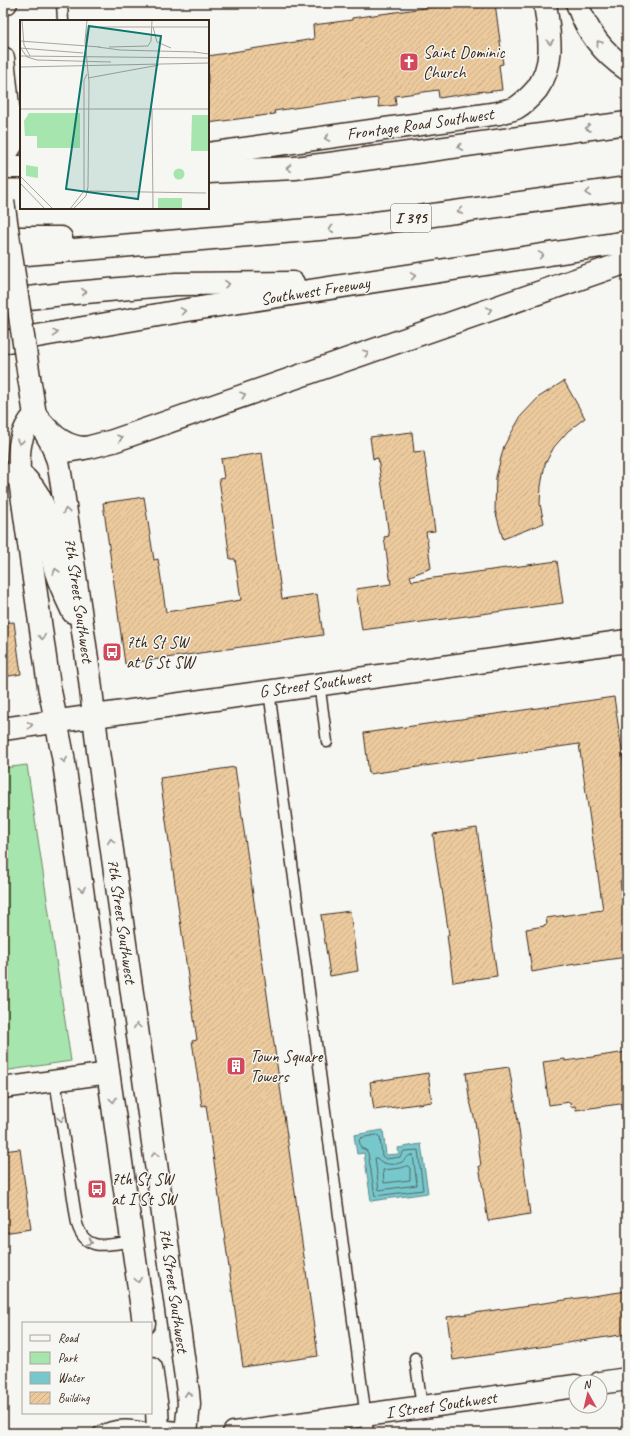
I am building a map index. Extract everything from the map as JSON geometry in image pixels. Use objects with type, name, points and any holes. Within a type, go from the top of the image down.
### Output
[{"type":"main road","name":"Frontage Road Southwest","points":[[209,154],[498,113],[516,108],[531,96],[543,81],[547,72],[550,52],[545,3]]},
{"type":"main road","points":[[579,5],[583,21],[599,44],[610,57],[627,69]]},
{"type":"main road","points":[[3,58],[12,144],[3,158]]},
{"type":"main road","points":[[209,172],[295,168],[336,164],[627,123]]},
{"type":"main road","points":[[3,167],[20,167]]},
{"type":"main road","name":"I 395","points":[[3,256],[354,226],[627,188]]},
{"type":"main road","name":"7th Street Southwest","points":[[3,201],[35,415],[47,434],[55,453],[65,504],[188,1392],[189,1404],[186,1433]]},
{"type":"main road","points":[[3,238],[194,239]]},
{"type":"main road","name":"Southwest Freeway","points":[[3,342],[181,311],[627,242]]},
{"type":"main road","points":[[55,453],[113,441],[627,262]]},
{"type":"main road","points":[[3,301],[176,284],[374,282]]},
{"type":"main road","points":[[35,415],[51,434],[69,446],[82,448]]},
{"type":"main road","name":"7th Street Southwest","points":[[35,415],[26,425],[20,438],[18,454],[11,474],[64,764],[144,1322]]},
{"type":"main road","points":[[11,474],[30,482],[39,496],[47,516],[56,572],[83,633]]},
{"type":"main road","name":"G Street Southwest","points":[[3,729],[627,641]]},
{"type":"main road","points":[[152,1375],[157,1408],[164,1432]]},
{"type":"main road","points":[[608,1382],[627,1379]]},
{"type":"main road","name":"I Street Southwest","points":[[234,1433],[368,1424],[422,1407],[568,1387]]},
{"type":"street","points":[[3,1088],[109,1073]]},
{"type":"lane","points":[[62,3],[63,20]]},
{"type":"lane","points":[[319,684],[327,742]]},
{"type":"lane","points":[[269,691],[368,1424]]},
{"type":"lane","points":[[55,1080],[79,1233],[90,1243],[98,1245],[133,1241]]},
{"type":"lane","points":[[415,1358],[422,1407]]},
{"type":"lane","points":[[98,1433],[108,1428],[120,1425],[133,1425],[164,1432]]},
{"type":"green space","points":[[27,765],[71,1061],[3,1071],[3,768]]},
{"type":"water","points":[[383,1130],[386,1155],[399,1154],[398,1148],[421,1144],[428,1193],[371,1201],[364,1153],[357,1154],[354,1135]]},
{"type":"building","name":"Saint Dominic Church","points":[[461,3],[495,3],[503,64],[499,65],[502,90],[484,91],[439,98],[438,90],[395,96],[396,105],[379,107],[378,98],[362,100],[362,98],[274,111],[275,114],[209,123],[209,56],[314,39],[313,25],[352,20],[352,18]]},
{"type":"building","points":[[564,381],[585,418],[568,431],[554,447],[545,464],[541,486],[540,504],[544,523],[503,539],[495,510],[496,477],[504,446],[521,416],[539,397]]},
{"type":"building","points":[[412,432],[414,452],[424,451],[435,531],[426,532],[431,568],[410,576],[412,581],[557,561],[563,603],[362,630],[356,589],[391,584],[384,537],[389,536],[378,458],[373,459],[370,437]]},
{"type":"building","points":[[262,453],[282,599],[317,594],[323,635],[125,664],[103,503],[144,497],[154,560],[158,559],[166,612],[241,600],[235,559],[230,559],[219,479],[224,478],[221,459]]},
{"type":"building","points":[[14,622],[21,674],[3,677],[3,623]]},
{"type":"building","points":[[614,697],[627,784],[627,880],[620,881],[625,916],[627,915],[627,957],[532,972],[526,929],[544,926],[547,924],[546,918],[603,910],[579,744],[369,774],[364,733]]},
{"type":"building","name":"Town Square Towers","points":[[235,767],[318,1356],[243,1367],[206,1105],[202,1106],[192,1041],[197,1040],[160,778]]},
{"type":"building","points":[[477,828],[497,976],[453,982],[447,935],[449,935],[433,834]]},
{"type":"building","points":[[350,911],[358,971],[330,976],[321,915]]},
{"type":"building","points":[[627,1052],[627,1103],[576,1110],[575,1106],[571,1107],[570,1102],[549,1105],[543,1062],[565,1059],[565,1061]]},
{"type":"building","points":[[509,1067],[517,1114],[530,1214],[488,1221],[479,1166],[481,1166],[475,1121],[469,1097],[466,1073]]},
{"type":"building","points":[[428,1073],[432,1102],[374,1110],[370,1082]]},
{"type":"building","points":[[20,1149],[31,1229],[3,1233],[3,1151]]},
{"type":"building","points":[[627,1291],[627,1334],[453,1360],[447,1317]]},
{"type":"place","name":"Saint Dominic Church","points":[[409,62]]},
{"type":"place","name":"7th St SW at G St SW","points":[[112,652]]},
{"type":"place","name":"Town Square Towers","points":[[236,1066]]},
{"type":"place","name":"7th St SW at I St SW","points":[[97,1189]]}]
